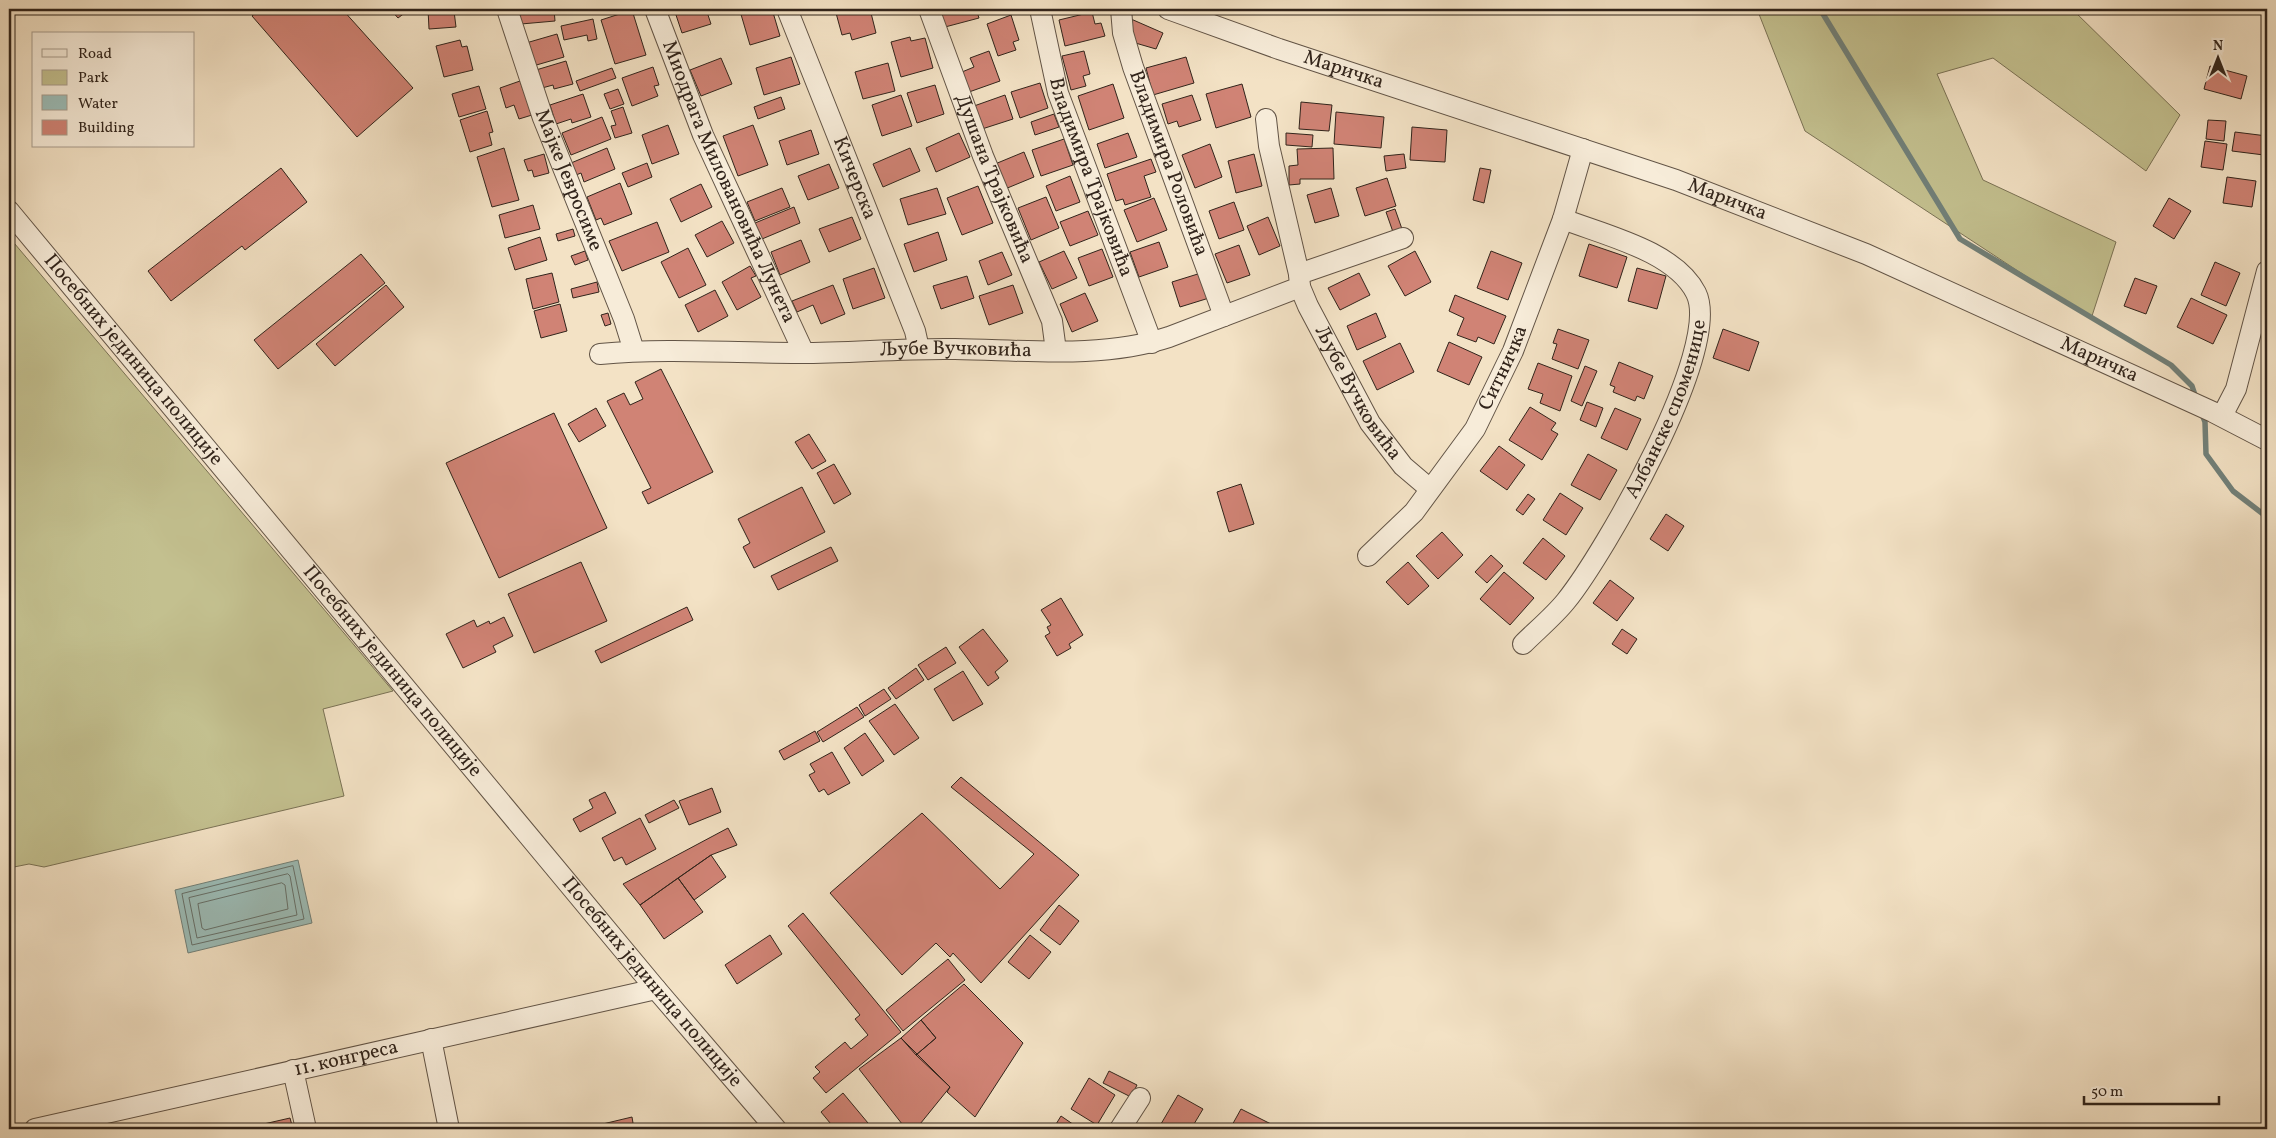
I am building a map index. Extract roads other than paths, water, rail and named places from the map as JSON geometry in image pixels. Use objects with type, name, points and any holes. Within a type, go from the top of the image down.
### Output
[{"type":"street","name":"Мајке Јевросиме","points":[[507,9],[543,118],[624,319],[634,351]]},
{"type":"street","name":"Миодрага Миловановића Лунета","points":[[655,9],[703,135],[804,353]]},
{"type":"street","name":"Кичерска","points":[[787,9],[915,331],[919,349]]},
{"type":"street","name":"Душана Трајковића","points":[[929,9],[984,156],[1052,321],[1056,351]]},
{"type":"street","name":"Владимира Трајковића","points":[[1040,9],[1058,93],[1152,343]]},
{"type":"street","name":"Владимира Роловића","points":[[1121,9],[1123,33],[1133,67],[1224,316]]},
{"type":"street","name":"Маричка","points":[[1173,10],[1279,50],[1676,180],[1866,254],[2186,399],[2267,440]]},
{"type":"street","points":[[1266,119],[1269,146],[1300,281]]},
{"type":"street","name":"Ситничка","points":[[1368,556],[1414,512],[1475,429],[1514,351],[1563,219],[1583,149]]},
{"type":"street","name":"Посебних јединица полиције","points":[[9,211],[656,989],[776,1129]]},
{"type":"street","name":"Албанске споменице","points":[[1523,644],[1566,601],[1612,533],[1664,433],[1682,384],[1698,332],[1700,317],[1697,294],[1683,273],[1673,264],[1563,219]]},
{"type":"street","name":"Љубе Вучковића","points":[[600,354],[634,351],[804,353],[919,349],[1056,351],[1118,348],[1152,343],[1224,316],[1300,281],[1403,238]]},
{"type":"street","points":[[2218,414],[2236,389],[2267,271]]},
{"type":"street","name":"Љубе Вучковића","points":[[1300,281],[1308,306],[1370,423],[1403,466],[1430,489]]},
{"type":"street","name":"11. конгреса","points":[[35,1129],[656,989]]},
{"type":"street","points":[[431,1039],[449,1129]]},
{"type":"street","points":[[293,1070],[306,1129]]},
{"type":"street","points":[[1120,1129],[1140,1098]]},
{"type":"water","points":[[298,860],[312,923],[188,953],[175,890]]},
{"type":"waterway","points":[[1820,9],[1960,239],[2171,365],[2192,386],[2196,398]]},
{"type":"waterway","points":[[2202,414],[2205,422],[2206,454],[2233,491],[2267,517]]}]
